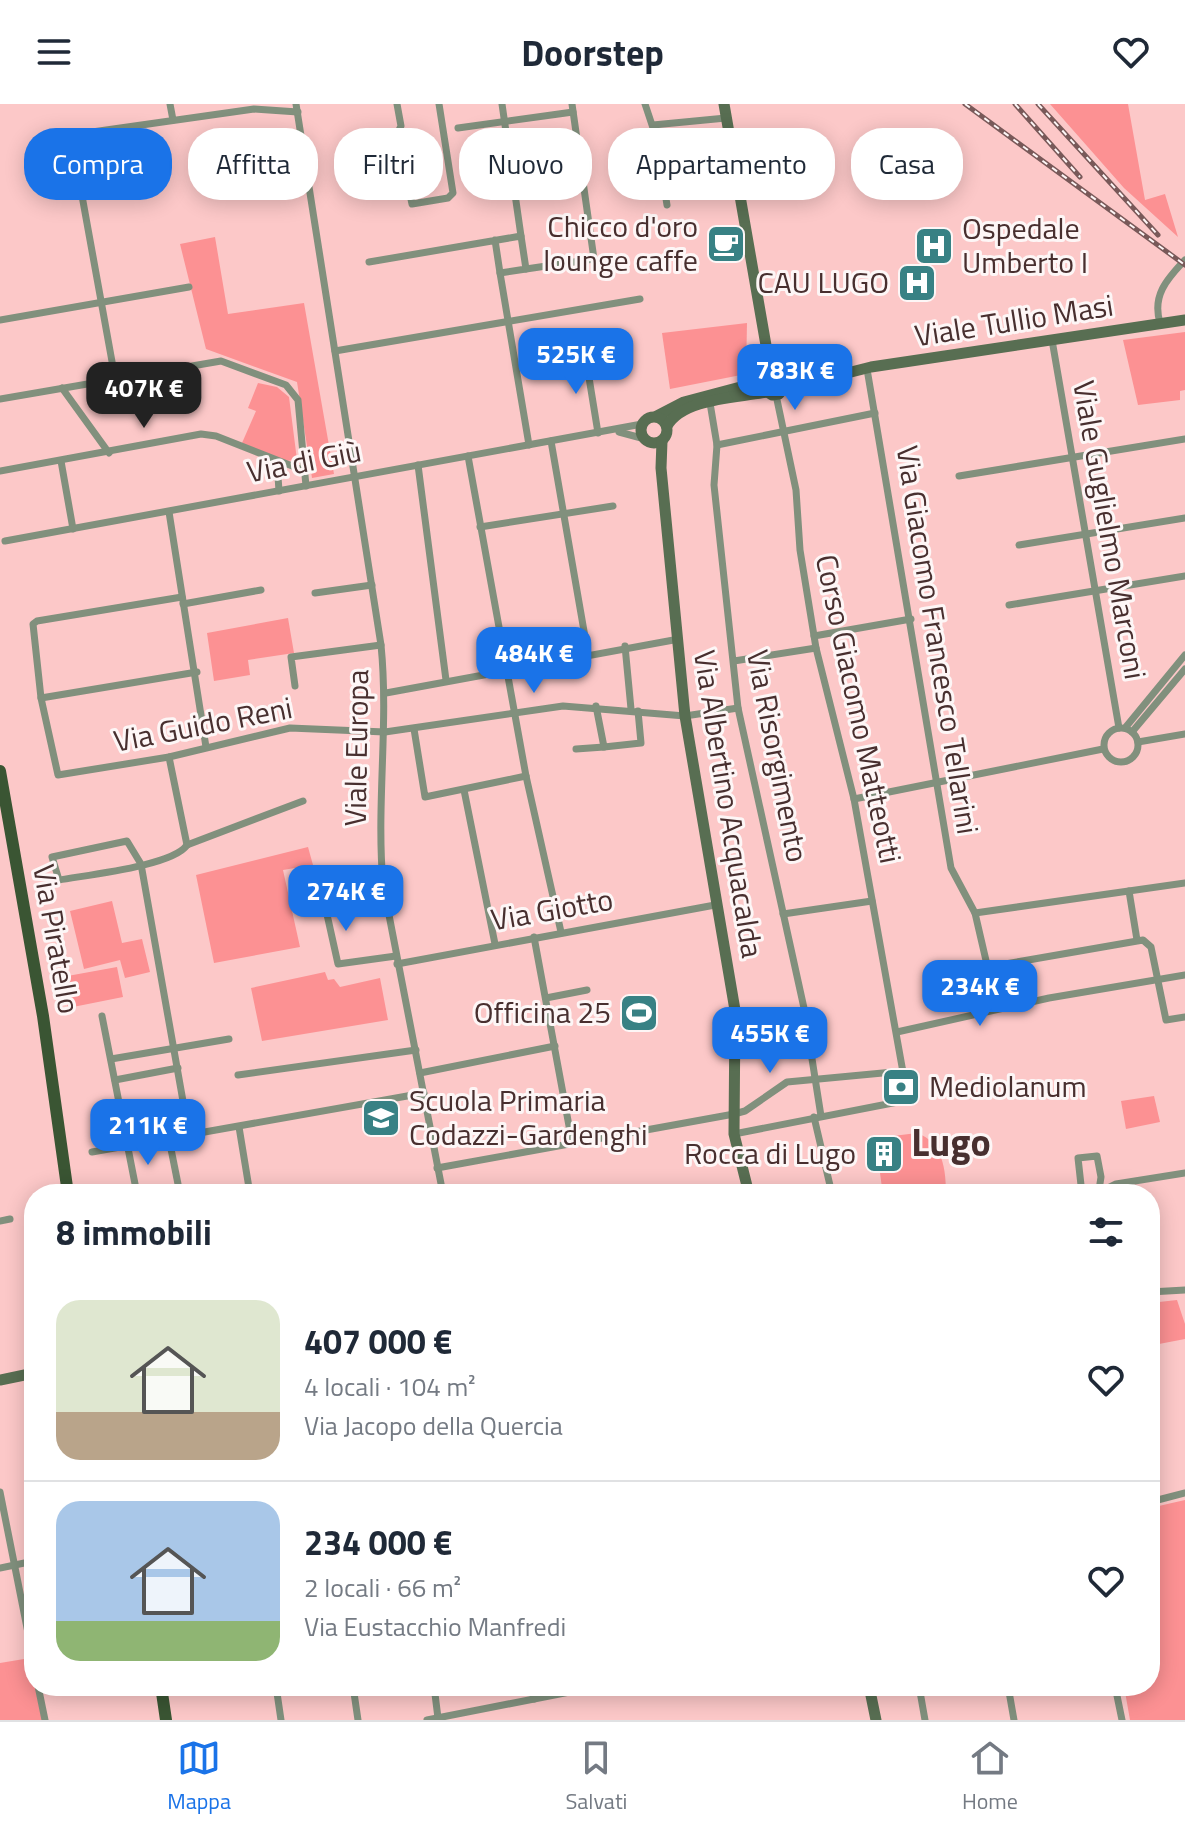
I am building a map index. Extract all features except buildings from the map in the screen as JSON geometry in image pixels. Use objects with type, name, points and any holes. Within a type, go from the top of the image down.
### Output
[{"type":"main road","points":[[724,104],[774,383]]},
{"type":"main road","name":"Viale Tullio Masi","points":[[642,424],[684,402],[774,383],[803,382],[867,369],[1185,320]]},
{"type":"main road","name":"Viale Tullio Masi","points":[[667,426],[676,414],[774,383]]},
{"type":"main road","points":[[642,424],[652,440],[667,426],[657,416]]},
{"type":"main road","name":"Via Albertino Acquacalda","points":[[652,440],[661,468],[685,716],[735,1010],[734,1134],[746,1184]]},
{"type":"main road","name":"Via Piratello","points":[[1,780],[5,819],[74,1184]]},
{"type":"main road","name":"Via Piratello","points":[[59,1116],[67,1184]]},
{"type":"main road","points":[[0,1380],[24,1376]]},
{"type":"main road","points":[[156,1696],[159,1720]]},
{"type":"main road","points":[[162,1696],[166,1720]]},
{"type":"main road","points":[[872,1696],[876,1720]]},
{"type":"street","points":[[170,104],[173,120]]},
{"type":"street","points":[[254,109],[270,104]]},
{"type":"street","points":[[397,104],[401,126],[397,134],[409,202],[414,204],[451,197],[453,191],[439,104]]},
{"type":"street","points":[[502,104],[505,128]]},
{"type":"street","points":[[645,104],[653,125],[667,205]]},
{"type":"street","points":[[115,378],[71,135],[254,109],[297,108]]},
{"type":"street","name":"Viale Europa","points":[[297,108],[381,645],[386,693],[380,849],[397,960],[441,1184]]},
{"type":"street","points":[[458,128],[504,123],[573,108],[576,128]]},
{"type":"street","points":[[653,125],[726,118]]},
{"type":"street","points":[[516,200],[526,269]]},
{"type":"street","points":[[500,273],[594,259],[585,200]]},
{"type":"street","points":[[369,262],[521,236]]},
{"type":"street","points":[[495,240],[529,445]]},
{"type":"street","points":[[1160,323],[1155,306],[1159,293],[1185,260]]},
{"type":"street","points":[[0,320],[189,287]]},
{"type":"street","points":[[335,351],[640,299]]},
{"type":"street","name":"Viale Guglielmo Marconi","points":[[1052,340],[1095,591],[1126,729]]},
{"type":"street","points":[[585,353],[598,433]]},
{"type":"street","points":[[0,399],[221,361],[286,385],[298,400],[306,486]]},
{"type":"street","name":"Via Giacomo Francesco Tellarini","points":[[867,369],[911,619],[934,782],[951,868],[975,913],[997,1008]]},
{"type":"street","name":"Corso Giacomo Matteotti","points":[[774,383],[796,490],[800,550],[816,648],[854,799],[904,1071]]},
{"type":"street","points":[[62,388],[109,453]]},
{"type":"street","name":"Via Risorgimento","points":[[710,403],[717,445],[714,485],[738,708],[783,914],[815,1082],[830,1184]]},
{"type":"street","points":[[717,445],[875,413]]},
{"type":"street","name":"Via di Giù","points":[[2,542],[642,424]]},
{"type":"street","name":"Via di Giù","points":[[612,431],[652,440]]},
{"type":"street","points":[[0,471],[210,434],[305,471]]},
{"type":"street","points":[[959,476],[1185,439]]},
{"type":"street","points":[[551,441],[588,654]]},
{"type":"street","points":[[468,456],[526,776],[561,932]]},
{"type":"street","points":[[61,461],[73,529]]},
{"type":"street","points":[[277,462],[279,491]]},
{"type":"street","points":[[418,465],[446,680]]},
{"type":"street","points":[[480,527],[613,506]]},
{"type":"street","points":[[169,512],[197,672],[206,747]]},
{"type":"street","points":[[1019,545],[1185,518]]},
{"type":"street","points":[[1009,605],[1185,576]]},
{"type":"street","points":[[315,593],[372,585]]},
{"type":"street","points":[[197,672],[41,698],[32,636],[37,621],[261,590]]},
{"type":"street","points":[[814,636],[911,619]]},
{"type":"street","points":[[386,693],[625,646],[679,639]]},
{"type":"street","points":[[295,686],[291,657],[381,645]]},
{"type":"street","points":[[576,749],[641,743],[625,646]]},
{"type":"street","points":[[734,661],[816,648]]},
{"type":"street","points":[[1126,729],[1185,655]]},
{"type":"street","points":[[1103,749],[1109,732],[1126,729],[1185,669]]},
{"type":"street","name":"Via Guido Reni","points":[[41,698],[58,775],[169,757],[290,728],[385,732],[563,706],[596,706],[685,716],[738,708]]},
{"type":"street","points":[[596,706],[604,747]]},
{"type":"street","points":[[414,729],[425,797],[526,776]]},
{"type":"street","points":[[1126,729],[1138,742]]},
{"type":"street","points":[[1138,742],[1185,734]]},
{"type":"street","points":[[1103,749],[1109,759],[1126,762],[1134,756],[1138,742]]},
{"type":"street","points":[[854,799],[1103,749]]},
{"type":"street","points":[[169,757],[187,845]]},
{"type":"street","points":[[464,790],[495,944]]},
{"type":"street","points":[[189,1135],[141,864],[127,841],[52,857],[59,880],[141,864],[175,856],[187,845],[303,801]]},
{"type":"street","name":"Via Giotto","points":[[318,874],[338,964],[397,960],[715,905]]},
{"type":"street","points":[[975,913],[1185,883]]},
{"type":"street","points":[[1129,891],[1137,940]]},
{"type":"street","points":[[783,914],[872,901]]},
{"type":"street","points":[[534,937],[572,1142]]},
{"type":"street","points":[[988,967],[1137,940],[1150,944],[1166,1020],[1185,1017]]},
{"type":"street","points":[[897,1032],[948,1023],[997,1008],[1185,975]]},
{"type":"street","points":[[546,998],[587,990]]},
{"type":"street","points":[[102,1016],[135,1184]]},
{"type":"street","points":[[111,1059],[229,1039]]},
{"type":"street","points":[[420,1073],[555,1046]]},
{"type":"street","points":[[238,1075],[416,1050]]},
{"type":"street","points":[[115,1080],[178,1068]]},
{"type":"street","points":[[437,1168],[734,1114],[745,1111],[787,1082],[815,1082],[904,1071],[908,1100],[734,1134]]},
{"type":"street","points":[[92,1152],[424,1093]]},
{"type":"street","points":[[239,1127],[249,1184]]},
{"type":"street","points":[[169,1139],[178,1184]]},
{"type":"street","points":[[1082,1184],[1078,1158],[1097,1156],[1101,1184]]},
{"type":"street","points":[[1116,1184],[1185,1173]]},
{"type":"street","points":[[0,1221],[10,1219]]},
{"type":"street","points":[[1160,1291],[1185,1290]]},
{"type":"street","points":[[0,1492],[24,1614]]},
{"type":"street","points":[[1160,1499],[1185,1493]]},
{"type":"street","points":[[0,1568],[24,1563]]},
{"type":"street","points":[[40,1696],[45,1720]]},
{"type":"street","points":[[277,1696],[281,1720]]},
{"type":"street","points":[[354,1696],[358,1720]]},
{"type":"street","points":[[435,1696],[438,1718]]},
{"type":"street","points":[[427,1720],[549,1696]]},
{"type":"street","points":[[921,1696],[925,1720]]},
{"type":"street","points":[[1010,1696],[1014,1720]]},
{"type":"street","points":[[1117,1696],[1122,1720]]},
{"type":"shaded area","points":[[1050,104],[1128,104],[1145,200],[1165,194],[1178,237],[1124,188]]},
{"type":"shaded area","points":[[215,237],[228,314],[304,303],[334,474],[312,478],[297,382],[206,349],[180,244]]},
{"type":"shaded area","points":[[747,323],[746,374],[670,389],[662,333]]},
{"type":"shaded area","points":[[1185,332],[1185,390],[1180,391],[1180,400],[1138,405],[1123,340]]},
{"type":"shaded area","points":[[258,383],[277,387],[289,397],[297,460],[284,461],[242,443],[256,411],[248,408]]},
{"type":"shaded area","points":[[288,618],[294,653],[248,660],[250,675],[214,681],[207,633]]},
{"type":"shaded area","points":[[308,847],[313,865],[283,870],[300,947],[214,963],[196,875]]},
{"type":"shaded area","points":[[112,901],[122,943],[142,939],[150,972],[125,978],[120,960],[84,969],[70,911]]},
{"type":"shaded area","points":[[117,967],[123,997],[68,1008],[62,977]]},
{"type":"shaded area","points":[[325,972],[328,980],[334,979],[340,987],[380,978],[388,1020],[262,1041],[251,988]]},
{"type":"shaded area","points":[[1154,1096],[1160,1122],[1126,1129],[1121,1101]]},
{"type":"shaded area","points":[[917,1133],[926,1137],[938,1150],[945,1184],[881,1184],[880,1173],[894,1170],[889,1140],[893,1136]]},
{"type":"shaded area","points":[[1177,1300],[1185,1324],[1185,1339],[1160,1344],[1160,1302]]},
{"type":"shaded area","points":[[1185,1500],[1185,1720],[1130,1720],[1126,1696],[1160,1696],[1160,1506]]},
{"type":"shaded area","points":[[24,1659],[24,1696],[37,1696],[42,1720],[0,1720],[0,1663]]},
{"type":"railway","points":[[965,104],[1185,265]]},
{"type":"railway","points":[[1015,104],[1080,177]]},
{"type":"railway","points":[[1038,104],[1158,235]]},
{"type":"place","name":"Chicco d'oro lounge caffe","points":[[726,244]]},
{"type":"place","name":"Ospedale Umberto I","points":[[934,246]]},
{"type":"place","name":"CAU LUGO","points":[[917,283]]},
{"type":"place","name":"Officina 25","points":[[639,1013]]},
{"type":"place","name":"Mediolanum","points":[[901,1087]]},
{"type":"place","name":"Scuola Primaria Codazzi-Gardenghi","points":[[381,1118]]},
{"type":"place","name":"Rocca di Lugo","points":[[884,1154]]},
{"type":"district","name":"Lugo","points":[[951,1143]]}]
